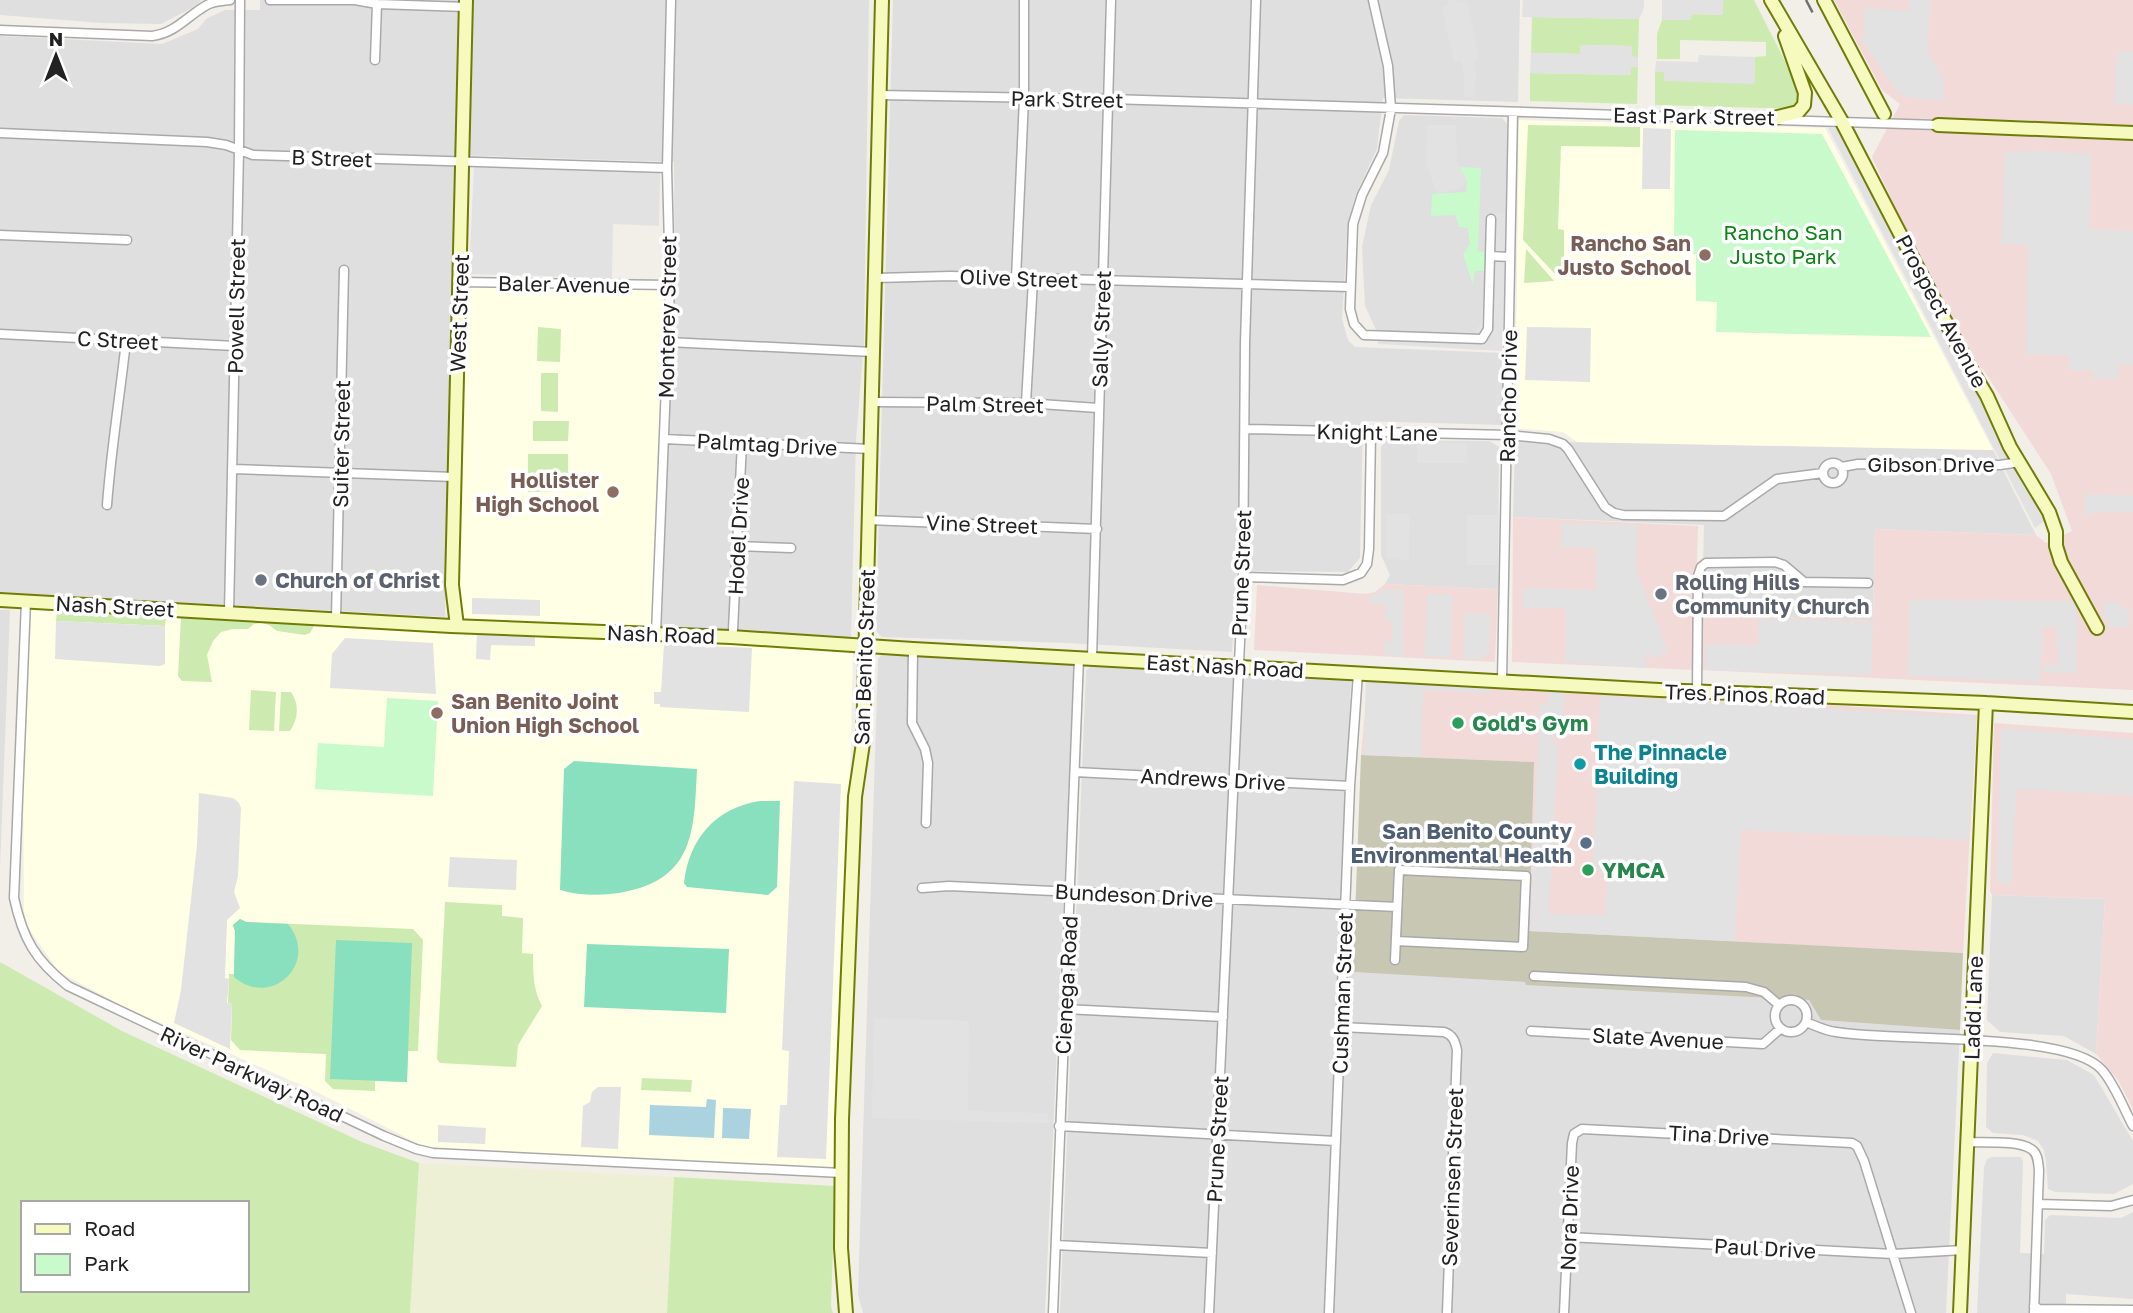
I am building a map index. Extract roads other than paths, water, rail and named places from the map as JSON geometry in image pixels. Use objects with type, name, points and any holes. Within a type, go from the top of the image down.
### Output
[{"type":"street","points":[[0,30],[152,36],[177,28],[208,5],[229,0]]},
{"type":"street","name":"Powell Street","points":[[229,612],[240,0]]},
{"type":"street","points":[[270,0],[466,4]]},
{"type":"street","name":"Monterey Street","points":[[656,634],[670,285],[667,168],[671,0]]},
{"type":"street","name":"San Benito Street","points":[[846,1313],[841,1248],[846,1012],[855,797],[863,743],[882,0]]},
{"type":"street","points":[[1016,279],[1024,98],[1024,0]]},
{"type":"street","name":"Sally Street","points":[[1085,658],[1097,528],[1098,408],[1110,99],[1111,0]]},
{"type":"street","name":"Prune Street","points":[[1209,1313],[1243,577],[1246,285],[1255,104],[1256,0]]},
{"type":"street","points":[[1373,0],[1388,66],[1391,109],[1383,153],[1353,224],[1350,309],[1354,324],[1364,335],[1482,339],[1488,329],[1491,219]]},
{"type":"street","points":[[1824,0],[1884,114]]},
{"type":"street","points":[[375,60],[377,4]]},
{"type":"street","name":"West Street","points":[[457,626],[452,585],[466,4]]},
{"type":"street","points":[[1774,6],[1805,93],[1805,101],[1798,112],[1774,118]]},
{"type":"street","name":"Prospect Avenue","points":[[1774,6],[1842,120],[2020,462],[2049,512],[2056,532],[2056,547],[2061,562],[2097,628]]},
{"type":"street","name":"Park Street","points":[[879,96],[1255,104]]},
{"type":"street","name":"East Park Street","points":[[1255,104],[1842,120],[2133,133]]},
{"type":"street","name":"Rancho Drive","points":[[1502,680],[1513,112]]},
{"type":"street","name":"B Street","points":[[0,133],[207,142],[226,145],[253,155],[667,168]]},
{"type":"street","points":[[0,235],[127,240]]},
{"type":"street","points":[[1490,256],[1510,257]]},
{"type":"street","name":"Suiter Street","points":[[336,618],[344,270]]},
{"type":"street","name":"Olive Street","points":[[876,278],[950,276],[1350,288]]},
{"type":"street","points":[[1026,403],[1033,280]]},
{"type":"street","name":"Baler Avenue","points":[[459,282],[670,285]]},
{"type":"street","name":"C Street","points":[[0,334],[235,346]]},
{"type":"street","points":[[107,505],[126,341]]},
{"type":"street","points":[[668,342],[873,352]]},
{"type":"street","name":"Palm Street","points":[[872,402],[1026,403],[1098,408]]},
{"type":"street","name":"Knight Lane","points":[[1246,429],[1508,435]]},
{"type":"street","points":[[1243,577],[1333,580],[1349,579],[1361,573],[1367,564],[1369,550],[1371,433]]},
{"type":"street","points":[[1508,435],[1549,439],[1563,444],[1605,507],[1623,515],[1724,516],[1777,479],[1823,473]]},
{"type":"street","name":"Palmtag Drive","points":[[664,439],[870,449]]},
{"type":"street","name":"Hodel Drive","points":[[733,630],[742,442]]},
{"type":"street","name":"Gibson Drive","points":[[1842,467],[1858,464],[1986,465],[2020,462]]},
{"type":"street","points":[[1831,463],[1842,467],[1843,477],[1836,483],[1828,482],[1823,473],[1824,468],[1831,463]]},
{"type":"street","points":[[232,469],[454,477]]},
{"type":"street","name":"Vine Street","points":[[868,520],[1097,528]]},
{"type":"street","points":[[737,546],[791,548]]},
{"type":"street","points":[[1698,692],[1698,576],[1706,562],[1775,562],[1784,565],[1804,582],[1868,583]]},
{"type":"street","name":"Nash Street","points":[[0,600],[229,612]]},
{"type":"street","name":"River Parkway Road","points":[[26,601],[14,898],[30,947],[47,969],[68,986],[416,1149],[433,1153],[842,1173]]},
{"type":"street","name":"Nash Road","points":[[229,612],[1085,658]]},
{"type":"street","points":[[913,649],[912,723],[925,749],[928,763],[926,823]]},
{"type":"street","name":"East Nash Road","points":[[1085,658],[1358,673]]},
{"type":"street","name":"Cienega Road","points":[[1053,1313],[1075,772],[1085,658]]},
{"type":"street","name":"Tres Pinos Road","points":[[1358,673],[2133,712]]},
{"type":"street","name":"Cushman Street","points":[[1329,1313],[1350,786],[1358,673]]},
{"type":"street","name":"Ladd Lane","points":[[1961,1313],[1986,703]]},
{"type":"street","name":"Andrews Drive","points":[[1075,772],[1350,786]]},
{"type":"street","points":[[1395,960],[1399,870],[1526,876],[1523,947],[1396,941]]},
{"type":"street","name":"Bundeson Drive","points":[[922,888],[949,886],[1397,907]]},
{"type":"street","points":[[1534,976],[1746,987],[1764,992],[1779,1005]]},
{"type":"street","points":[[1789,1000],[1800,1003],[1806,1011],[1806,1022],[1795,1032],[1780,1029],[1774,1015],[1779,1005],[1789,1000]]},
{"type":"street","points":[[1065,1009],[1223,1017]]},
{"type":"street","points":[[1806,1022],[1837,1032],[2056,1048],[2089,1060],[2102,1070],[2133,1126]]},
{"type":"street","name":"Severinsen Street","points":[[1341,1027],[1444,1031],[1455,1041],[1457,1050],[1447,1313]]},
{"type":"street","name":"Slate Avenue","points":[[1531,1031],[1762,1044],[1780,1029]]},
{"type":"street","points":[[1059,1126],[1336,1140]]},
{"type":"street","name":"Tina Drive","points":[[1582,1129],[1855,1144],[1861,1153],[1893,1254]]},
{"type":"street","name":"Nora Drive","points":[[1564,1313],[1572,1138],[1582,1129]]},
{"type":"street","points":[[1967,1142],[2018,1144],[2032,1149],[2037,1157],[2039,1170],[2034,1309],[2133,1310]]},
{"type":"street","points":[[2038,1204],[2111,1206],[2133,1200]]},
{"type":"street","name":"Paul Drive","points":[[1568,1237],[1893,1254],[1963,1250]]},
{"type":"street","points":[[1056,1245],[1212,1252]]},
{"type":"street","points":[[1893,1254],[1911,1313]]},
{"type":"water","points":[[707,1099],[716,1100],[714,1138],[649,1135],[650,1105],[706,1107]]},
{"type":"water","points":[[723,1108],[751,1109],[749,1139],[722,1138]]},
{"type":"railway","points":[[1806,0],[1816,19]]},
{"type":"place","name":"Rancho San Justo School","points":[[1705,255]]},
{"type":"place","name":"Hollister High School","points":[[613,492]]},
{"type":"place","name":"Church of Christ","points":[[261,580]]},
{"type":"place","name":"Rolling Hills Community Church","points":[[1661,594]]},
{"type":"place","name":"San Benito Joint Union High School","points":[[437,713]]},
{"type":"place","name":"Gold's Gym","points":[[1458,723]]},
{"type":"place","name":"The Pinnacle Building","points":[[1580,764]]},
{"type":"place","name":"San Benito County Environmental Health","points":[[1586,843]]},
{"type":"place","name":"YMCA","points":[[1588,870]]},
{"type":"park label","name":"Rancho San Justo Park","points":[[1783,244]]}]
